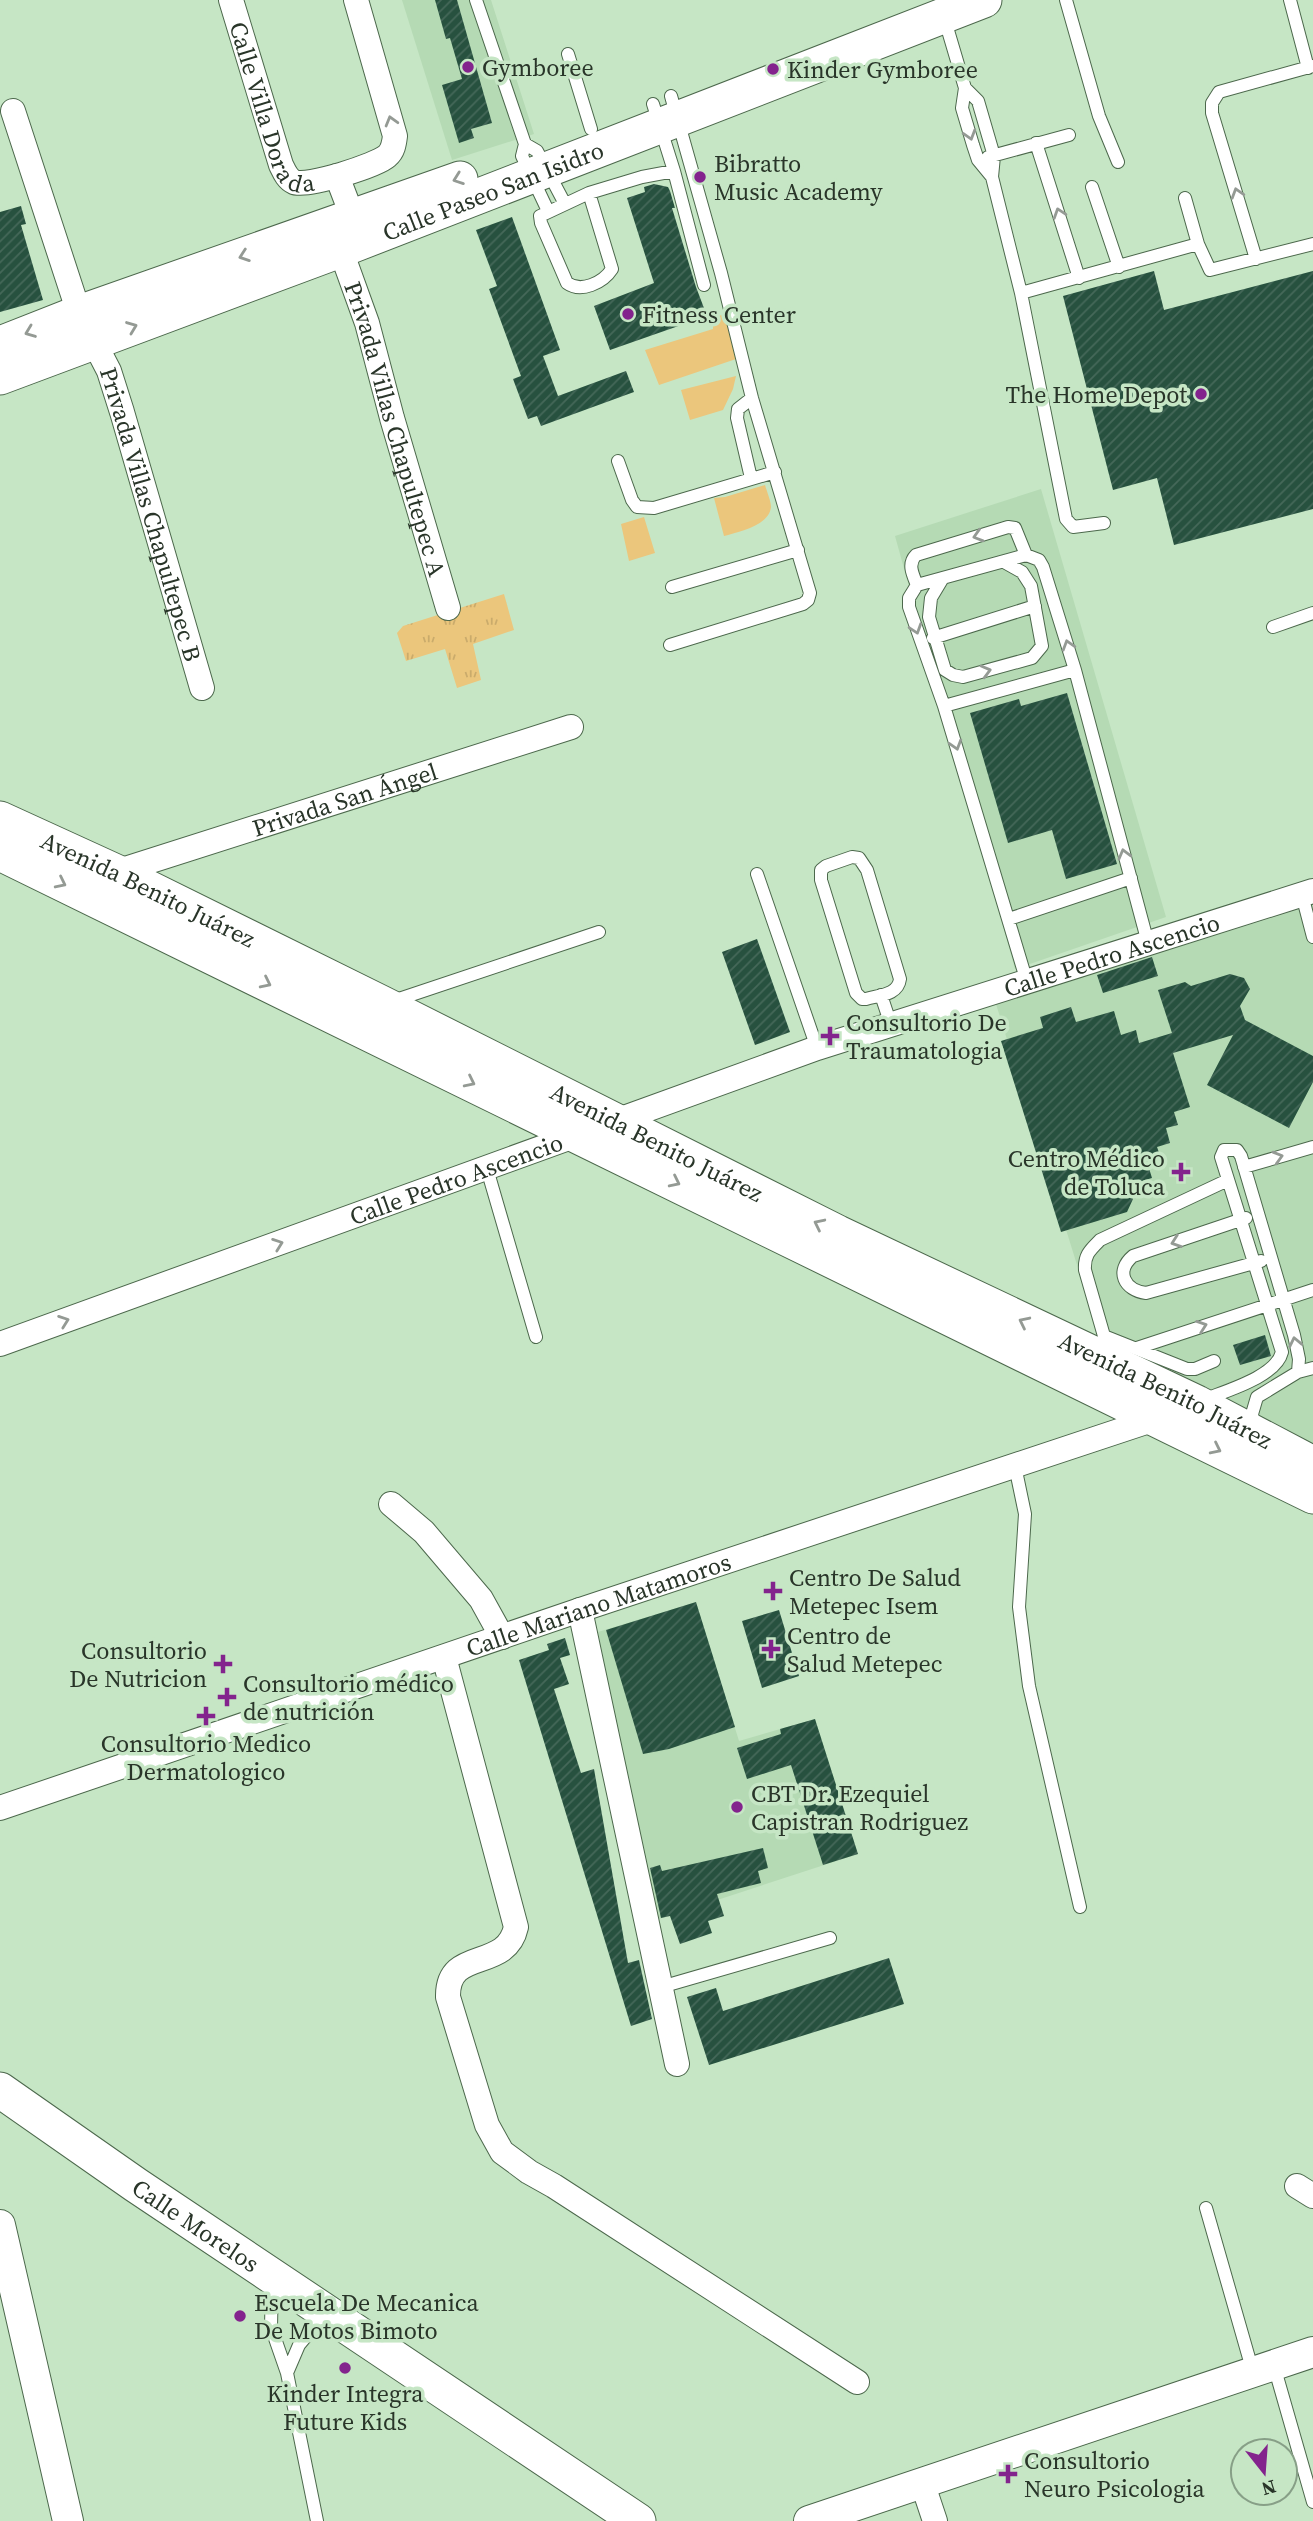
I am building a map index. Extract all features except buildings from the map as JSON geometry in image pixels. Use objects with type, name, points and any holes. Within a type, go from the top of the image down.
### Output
[{"type":"main road","name":"Calle Paseo San Isidro","points":[[0,344],[86,327],[347,234],[533,159],[939,5],[984,0]]},
{"type":"main road","name":"Calle Paseo San Isidro","points":[[533,159],[592,128],[665,111]]},
{"type":"main road","name":"Calle Paseo San Isidro","points":[[0,377],[86,327]]},
{"type":"main road","name":"Avenida Benito Juárez","points":[[6,836],[116,872],[838,1234],[1101,1347],[1197,1403],[1313,1464]]},
{"type":"main road","name":"Avenida Benito Juárez","points":[[6,836],[580,1136],[1313,1496]]},
{"type":"main road","name":"Calle Morelos","points":[[0,2090],[136,2185],[638,2521]]},
{"type":"street","name":"Calle Villa Dorada","points":[[231,0],[286,175],[294,182],[305,184],[337,176],[386,158],[393,149],[395,136],[356,0]]},
{"type":"street","name":"Privada Villas Chapultepec B","points":[[13,111],[86,327],[109,371],[202,688]]},
{"type":"street","name":"Calle Villa Dorada","points":[[337,176],[347,234]]},
{"type":"street","name":"Privada Villas Chapultepec A","points":[[347,234],[392,418],[448,608]]},
{"type":"street","name":"Privada San Ángel","points":[[116,872],[571,727]]},
{"type":"street","name":"Calle Pedro Ascencio","points":[[0,1344],[817,1048],[1307,893]]},
{"type":"street","name":"Calle Mariano Matamoros","points":[[0,1808],[1197,1403]]},
{"type":"street","points":[[391,1504],[424,1532],[481,1599],[502,1637]]},
{"type":"street","points":[[580,1610],[677,2064]]},
{"type":"street","points":[[444,1657],[516,1927],[508,1947],[466,1964],[452,1974],[448,1985],[448,1997],[487,2125],[502,2152],[529,2172],[857,2382]]},
{"type":"street","points":[[0,2225],[68,2521]]},
{"type":"street","points":[[809,2521],[1313,2352]]},
{"type":"street","points":[[922,2482],[935,2521]]},
{"type":"lane","points":[[475,0],[533,159],[548,211]]},
{"type":"lane","points":[[1066,0],[1099,116],[1118,162]]},
{"type":"lane","points":[[1256,259],[1213,113],[1213,103],[1219,92],[1311,67],[1290,0]]},
{"type":"lane","points":[[939,5],[965,88],[978,102],[994,156],[992,177],[1021,293],[1066,519],[1073,527],[1104,523]]},
{"type":"lane","points":[[568,54],[592,128]]},
{"type":"lane","points":[[965,88],[962,108],[978,160],[992,177]]},
{"type":"lane","points":[[665,111],[674,171],[704,285]]},
{"type":"lane","points":[[665,111],[721,273],[752,398],[810,593],[803,604],[670,645]]},
{"type":"lane","points":[[978,160],[1069,135]]},
{"type":"lane","points":[[1036,143],[1079,278]]},
{"type":"lane","points":[[533,159],[565,204]]},
{"type":"lane","points":[[589,193],[612,269],[605,278],[584,288],[576,288],[567,283],[541,223],[541,214],[589,193],[642,177],[674,171]]},
{"type":"lane","points":[[1092,187],[1119,267]]},
{"type":"lane","points":[[1185,198],[1198,244],[1210,270],[1313,244]]},
{"type":"lane","points":[[1021,293],[1198,244]]},
{"type":"lane","points":[[751,478],[737,418],[742,404],[752,398]]},
{"type":"lane","points":[[618,461],[632,500],[637,507],[644,509],[775,472]]},
{"type":"lane","points":[[917,585],[911,567],[916,555],[1008,527],[1015,528],[1026,555]]},
{"type":"lane","points":[[672,587],[798,550]]},
{"type":"lane","points":[[1027,982],[944,706],[909,607],[909,598],[917,585],[1026,555],[1040,560],[1075,670],[1148,943]]},
{"type":"lane","points":[[943,578],[929,607],[933,638],[945,670],[953,676],[963,677],[1032,658],[1042,646],[1027,577],[1004,562]]},
{"type":"lane","points":[[933,638],[1035,606]]},
{"type":"lane","points":[[1272,627],[1313,613]]},
{"type":"lane","points":[[944,706],[1075,670]]},
{"type":"lane","points":[[852,857],[859,858],[867,870],[900,979],[897,989],[881,995],[862,999],[856,993],[821,880],[821,870],[826,866],[852,857]]},
{"type":"lane","points":[[757,874],[817,1048]]},
{"type":"lane","points":[[1009,919],[1131,878]]},
{"type":"lane","points":[[1307,893],[1313,937]]},
{"type":"lane","points":[[383,1004],[599,932]]},
{"type":"lane","points":[[881,995],[891,1025]]},
{"type":"lane","points":[[1244,1167],[1313,1147]]},
{"type":"lane","points":[[1197,1403],[1261,1376],[1280,1360],[1281,1345],[1221,1157],[1224,1150],[1237,1150],[1244,1167],[1294,1335],[1299,1359],[1298,1372]]},
{"type":"lane","points":[[487,1169],[536,1338]]},
{"type":"lane","points":[[1228,1180],[1100,1240],[1090,1250],[1084,1259],[1085,1270],[1101,1347],[1137,1348],[1312,1292]]},
{"type":"lane","points":[[1258,1215],[1133,1256],[1127,1261],[1123,1272],[1126,1285],[1135,1292],[1146,1293],[1271,1257]]},
{"type":"lane","points":[[1137,1348],[1187,1369],[1195,1369],[1214,1361]]},
{"type":"lane","points":[[1255,1435],[1252,1414],[1257,1397],[1298,1372],[1313,1368]]},
{"type":"lane","points":[[1015,1466],[1025,1514],[1019,1607],[1029,1686],[1080,1907]]},
{"type":"lane","points":[[661,1987],[830,1938]]},
{"type":"lane","points":[[1206,2208],[1313,2502]]},
{"type":"lane","points":[[272,2276],[271,2327],[287,2373],[317,2521]]},
{"type":"lane","points":[[287,2373],[299,2344],[326,2313]]},
{"type":"shaded area","name":"Gymboree","points":[[402,0],[491,0],[534,134],[452,160]]},
{"type":"shaded area","points":[[1041,489],[1166,917],[1015,969],[895,536]]},
{"type":"shaded area","name":"Centro Médico de Toluca","points":[[1313,905],[1313,1445],[1100,1339],[996,1004]]},
{"type":"shaded area","name":"CBT Dr. Ezequiel Capistran Rodriguez","points":[[696,1602],[739,1741],[815,1719],[858,1854],[656,1920],[598,1632]]},
{"type":"green space","points":[[727,314],[739,358],[659,385],[645,350],[713,329],[713,317]]},
{"type":"green space","points":[[736,376],[723,410],[690,420],[681,390]]},
{"type":"green space","points":[[765,485],[771,507],[765,519],[752,527],[724,536],[714,498]]},
{"type":"green space","points":[[644,517],[655,553],[629,561],[621,524]]},
{"type":"green space","points":[[504,594],[514,630],[473,644],[481,680],[457,688],[445,649],[406,661],[397,633],[403,626]]},
{"type":"place","name":"Gymboree","points":[[468,67]]},
{"type":"place","name":"Kinder Gymboree","points":[[773,69]]},
{"type":"place","name":"Bibratto Music Academy","points":[[700,177]]},
{"type":"place","name":"Fitness Center","points":[[628,314]]},
{"type":"place","name":"The Home Depot","points":[[1201,394]]},
{"type":"place","name":"Consultorio De Traumatologia","points":[[830,1036]]},
{"type":"place","name":"Centro Médico de Toluca","points":[[1181,1172]]},
{"type":"place","name":"Centro De Salud Metepec Isem","points":[[773,1591]]},
{"type":"place","name":"Centro de Salud Metepec","points":[[771,1649]]},
{"type":"place","name":"Consultorio De Nutricion","points":[[223,1664]]},
{"type":"place","name":"Consultorio médico de nutrición","points":[[227,1697]]},
{"type":"place","name":"Consultorio Medico Dermatologico","points":[[206,1716]]},
{"type":"place","name":"CBT Dr. Ezequiel Capistran Rodriguez","points":[[737,1807]]},
{"type":"place","name":"Escuela De Mecanica De Motos Bimoto","points":[[240,2316]]},
{"type":"place","name":"Kinder Integra Future Kids","points":[[345,2368]]},
{"type":"place","name":"Consultorio Neuro Psicologia","points":[[1008,2474]]}]
